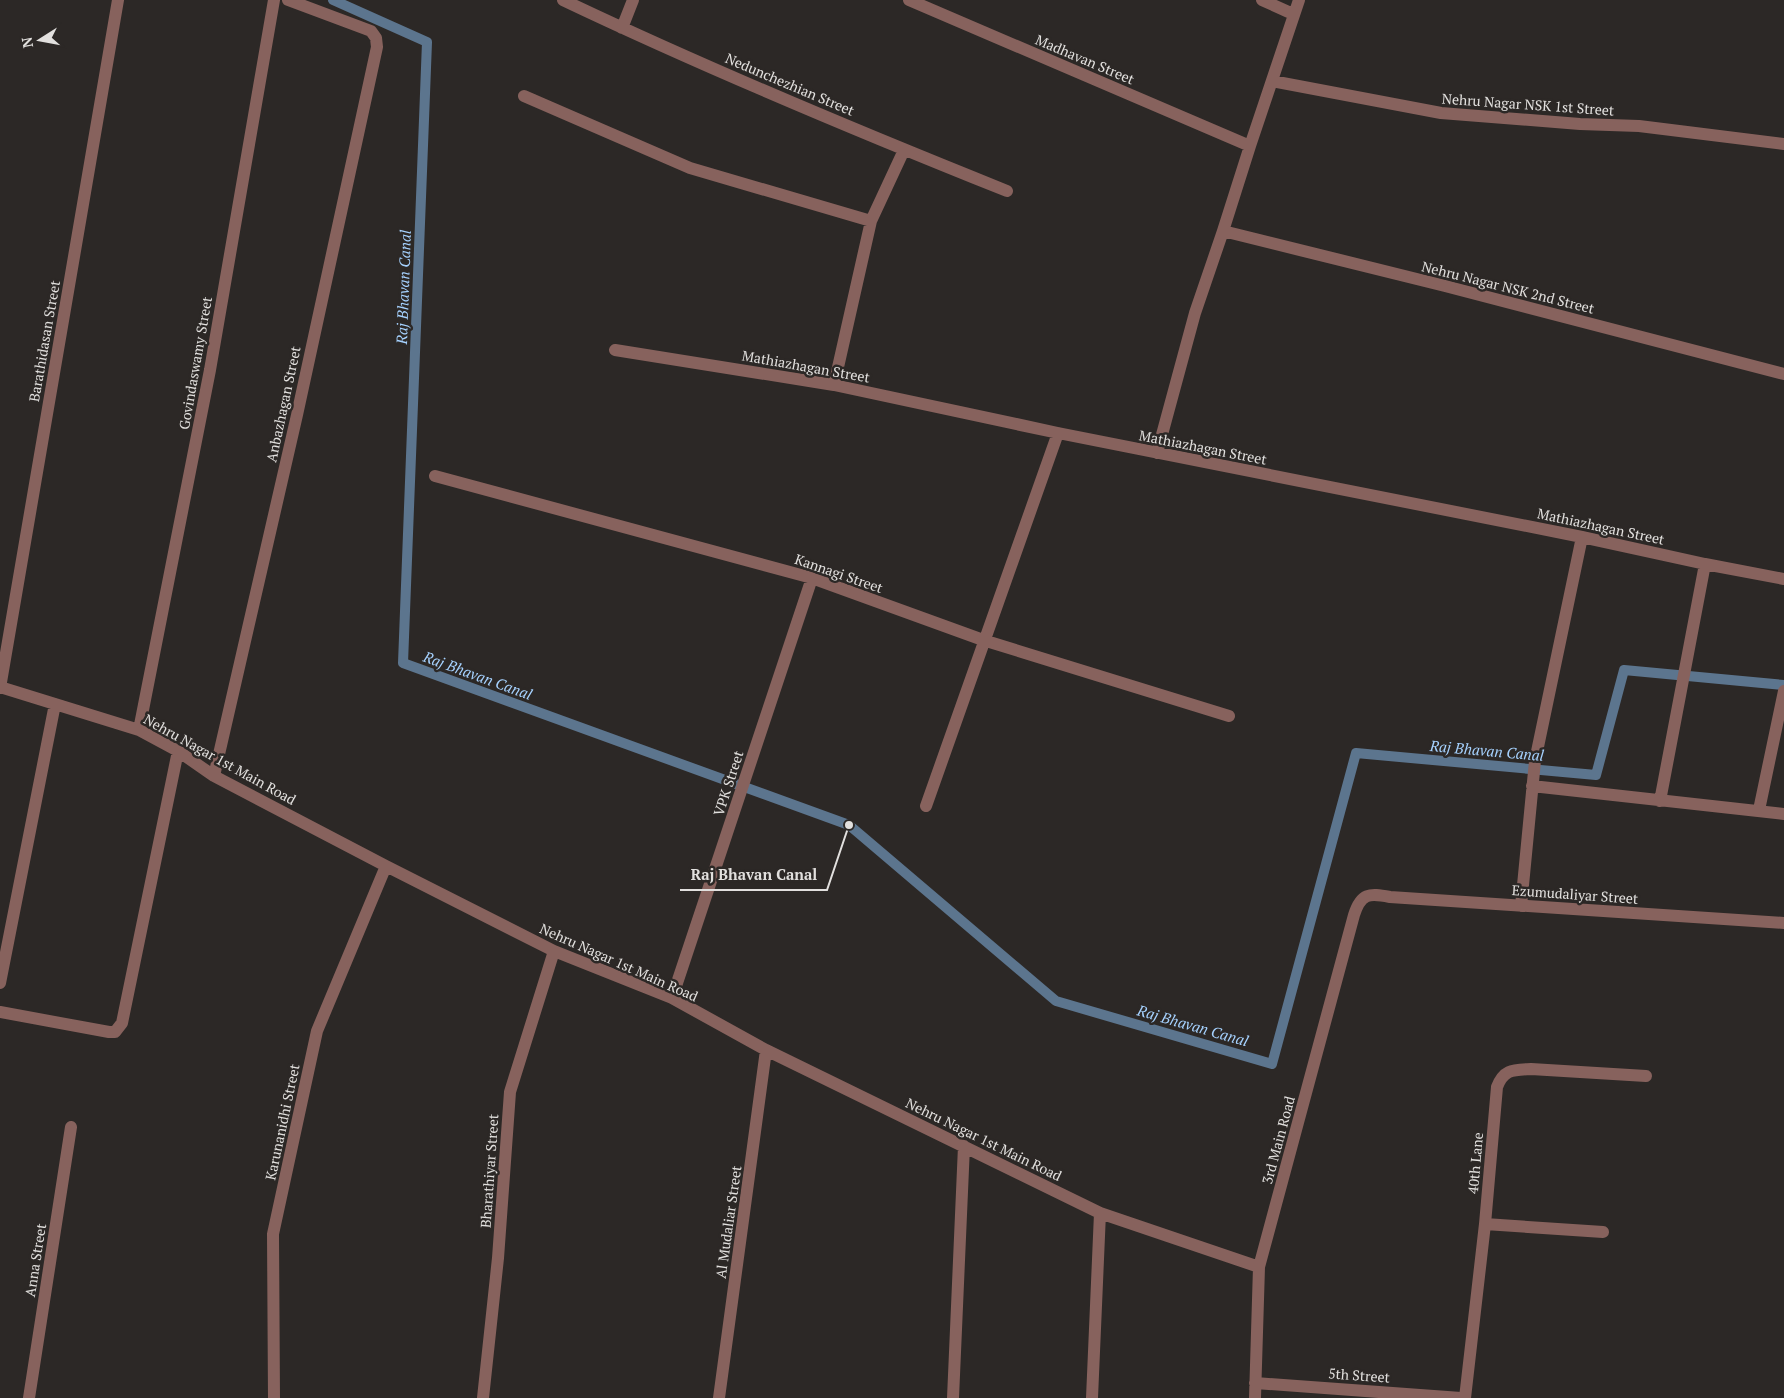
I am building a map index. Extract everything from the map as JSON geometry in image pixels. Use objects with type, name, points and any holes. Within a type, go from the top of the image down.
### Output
[{"type":"street","name":"Barathidasan Street","points":[[0,688],[118,0]]},
{"type":"street","name":"Govindaswamy Street","points":[[139,730],[210,370],[274,0]]},
{"type":"street","name":"Anbazhagan Street","points":[[214,776],[297,415],[377,47],[376,38],[371,31],[288,0]]},
{"type":"street","name":"Nedunchezhian Street","points":[[563,0],[622,28],[904,150],[1007,191]]},
{"type":"street","points":[[622,28],[633,0]]},
{"type":"street","name":"Madhavan Street","points":[[909,0],[1250,146]]},
{"type":"street","points":[[1262,0],[1294,14]]},
{"type":"street","points":[[1157,453],[1195,312],[1299,0]]},
{"type":"street","name":"Nehru Nagar NSK 1st Street","points":[[1272,81],[1440,113],[1580,124],[1639,126],[1784,144]]},
{"type":"street","points":[[524,96],[690,168],[871,221]]},
{"type":"street","points":[[834,385],[871,221],[904,150]]},
{"type":"street","name":"Nehru Nagar NSK 2nd Street","points":[[1223,231],[1445,286],[1784,374]]},
{"type":"street","name":"Mathiazhagan Street","points":[[615,350],[834,385],[1058,433],[1784,579]]},
{"type":"street","points":[[926,806],[983,640],[1058,433]]},
{"type":"street","name":"Kannagi Street","points":[[435,476],[812,578],[983,640],[1229,716]]},
{"type":"street","points":[[1521,906],[1535,761],[1582,537]]},
{"type":"street","points":[[1660,801],[1705,564]]},
{"type":"street","name":"VPK Street","points":[[672,998],[812,578]]},
{"type":"street","name":"Nehru Nagar 1st Main Road","points":[[0,688],[139,730],[178,751],[214,776],[554,951],[672,998],[766,1050],[1100,1213],[1259,1267]]},
{"type":"street","points":[[1760,810],[1784,691]]},
{"type":"street","points":[[0,983],[55,704]]},
{"type":"street","points":[[0,1012],[115,1032],[122,1023],[178,751]]},
{"type":"street","points":[[1532,786],[1784,814]]},
{"type":"street","name":"Karunanidhi Street","points":[[274,1398],[273,1234],[275,1224],[317,1031],[386,866]]},
{"type":"street","name":"Ezumudaliyar Street","points":[[1364,896],[1376,895],[1784,923]]},
{"type":"street","name":"3rd Main Road","points":[[1255,1398],[1259,1267],[1354,914],[1358,903],[1364,896]]},
{"type":"street","name":"Bharathiyar Street","points":[[484,1398],[498,1258],[510,1092],[554,951]]},
{"type":"street","name":"Al Mudaliar Street","points":[[720,1398],[766,1050]]},
{"type":"street","name":"40th Lane","points":[[1463,1398],[1485,1224],[1497,1087],[1501,1076],[1513,1070],[1531,1069],[1646,1076]]},
{"type":"street","name":"Anna Street","points":[[29,1398],[71,1127]]},
{"type":"street","points":[[953,1398],[964,1146]]},
{"type":"street","points":[[1092,1398],[1100,1213]]},
{"type":"street","points":[[1485,1224],[1603,1232]]},
{"type":"street","name":"5th Street","points":[[1255,1383],[1463,1398]]},
{"type":"waterway","name":"Raj Bhavan Canal","points":[[333,0],[427,42],[403,663],[849,825],[1056,1001],[1272,1064],[1356,753],[1596,775],[1624,670],[1784,685]]},
{"type":"place","name":"Raj Bhavan Canal","points":[[849,825]]}]
